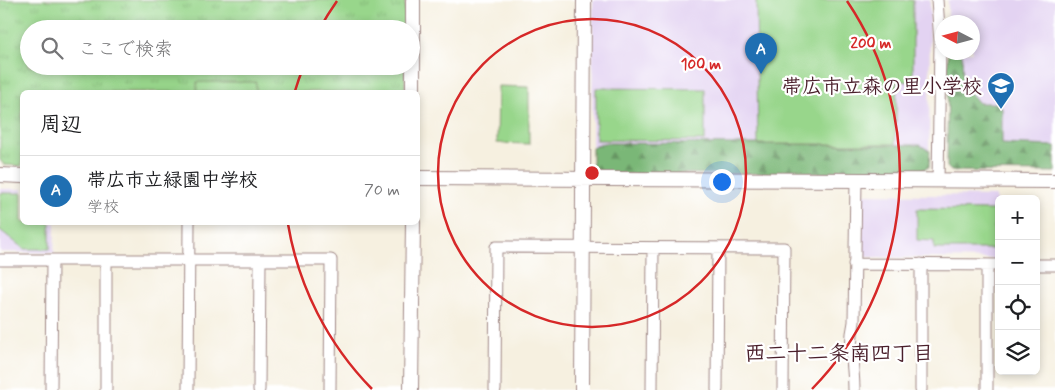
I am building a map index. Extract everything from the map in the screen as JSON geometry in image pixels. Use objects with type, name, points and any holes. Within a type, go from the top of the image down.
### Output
[{"type":"street","points":[[413,0],[413,20]]},
{"type":"street","points":[[582,390],[584,0]]},
{"type":"street","points":[[937,0],[940,42],[938,181]]},
{"type":"street","points":[[413,75],[413,90]]},
{"type":"street","points":[[0,175],[20,176]]},
{"type":"street","points":[[420,178],[1055,181]]},
{"type":"street","points":[[854,390],[854,372],[850,353],[854,322],[856,180]]},
{"type":"street","points":[[188,390],[189,225]]},
{"type":"street","points":[[411,390],[413,225]]},
{"type":"street","points":[[495,390],[496,247],[784,248],[783,390]]},
{"type":"street","points":[[652,390],[653,248]]},
{"type":"street","points":[[717,390],[718,248]]},
{"type":"street","points":[[0,260],[331,260],[330,390]]},
{"type":"street","points":[[51,390],[52,260]]},
{"type":"street","points":[[106,260],[106,390]]},
{"type":"street","points":[[259,390],[260,261]]},
{"type":"street","points":[[854,264],[995,265]]},
{"type":"street","points":[[921,264],[921,390]]},
{"type":"street","points":[[986,264],[988,390]]},
{"type":"street","points":[[1040,265],[1055,265]]},
{"type":"shaded area","points":[[593,0],[930,0],[929,167],[915,173],[601,174],[592,165]]},
{"type":"shaded area","name":"帯広市立森の里小学校","points":[[948,0],[1055,0],[1055,172],[951,171],[947,167],[948,60],[980,60],[980,15],[948,15]]},
{"type":"shaded area","points":[[0,189],[20,189],[20,225],[55,225],[54,253],[0,252]]},
{"type":"shaded area","points":[[863,194],[995,196],[995,259],[862,257]]},
{"type":"green space","points":[[0,0],[405,0],[405,20],[20,20],[20,75],[405,75],[405,90],[20,90],[20,166],[4,165],[0,160]]},
{"type":"green space","points":[[756,0],[913,0],[913,82],[897,81],[895,144],[758,144]]},
{"type":"green space","points":[[948,60],[962,60],[963,85],[979,103],[996,103],[1002,108],[1002,144],[1055,146],[1055,172],[951,171],[947,167]]},
{"type":"green space","points":[[197,82],[256,82],[256,90],[197,90]]},
{"type":"green space","points":[[498,86],[529,87],[529,144],[497,143]]},
{"type":"green space","points":[[596,88],[705,89],[705,141],[596,140]]},
{"type":"green space","points":[[603,143],[920,145],[930,151],[929,167],[915,173],[601,174],[592,165],[592,148]]},
{"type":"green space","points":[[0,193],[20,193],[20,225],[50,225],[50,249],[24,249],[0,230]]},
{"type":"green space","points":[[917,209],[994,210],[994,249],[934,249],[934,241],[917,240]]},
{"type":"place","name":"帯広市立緑園中学校","points":[[761,74]]},
{"type":"place","name":"帯広市立森の里小学校","points":[[1001,110]]},
{"type":"district","name":"西二十二条南四丁目","points":[[839,353]]}]
